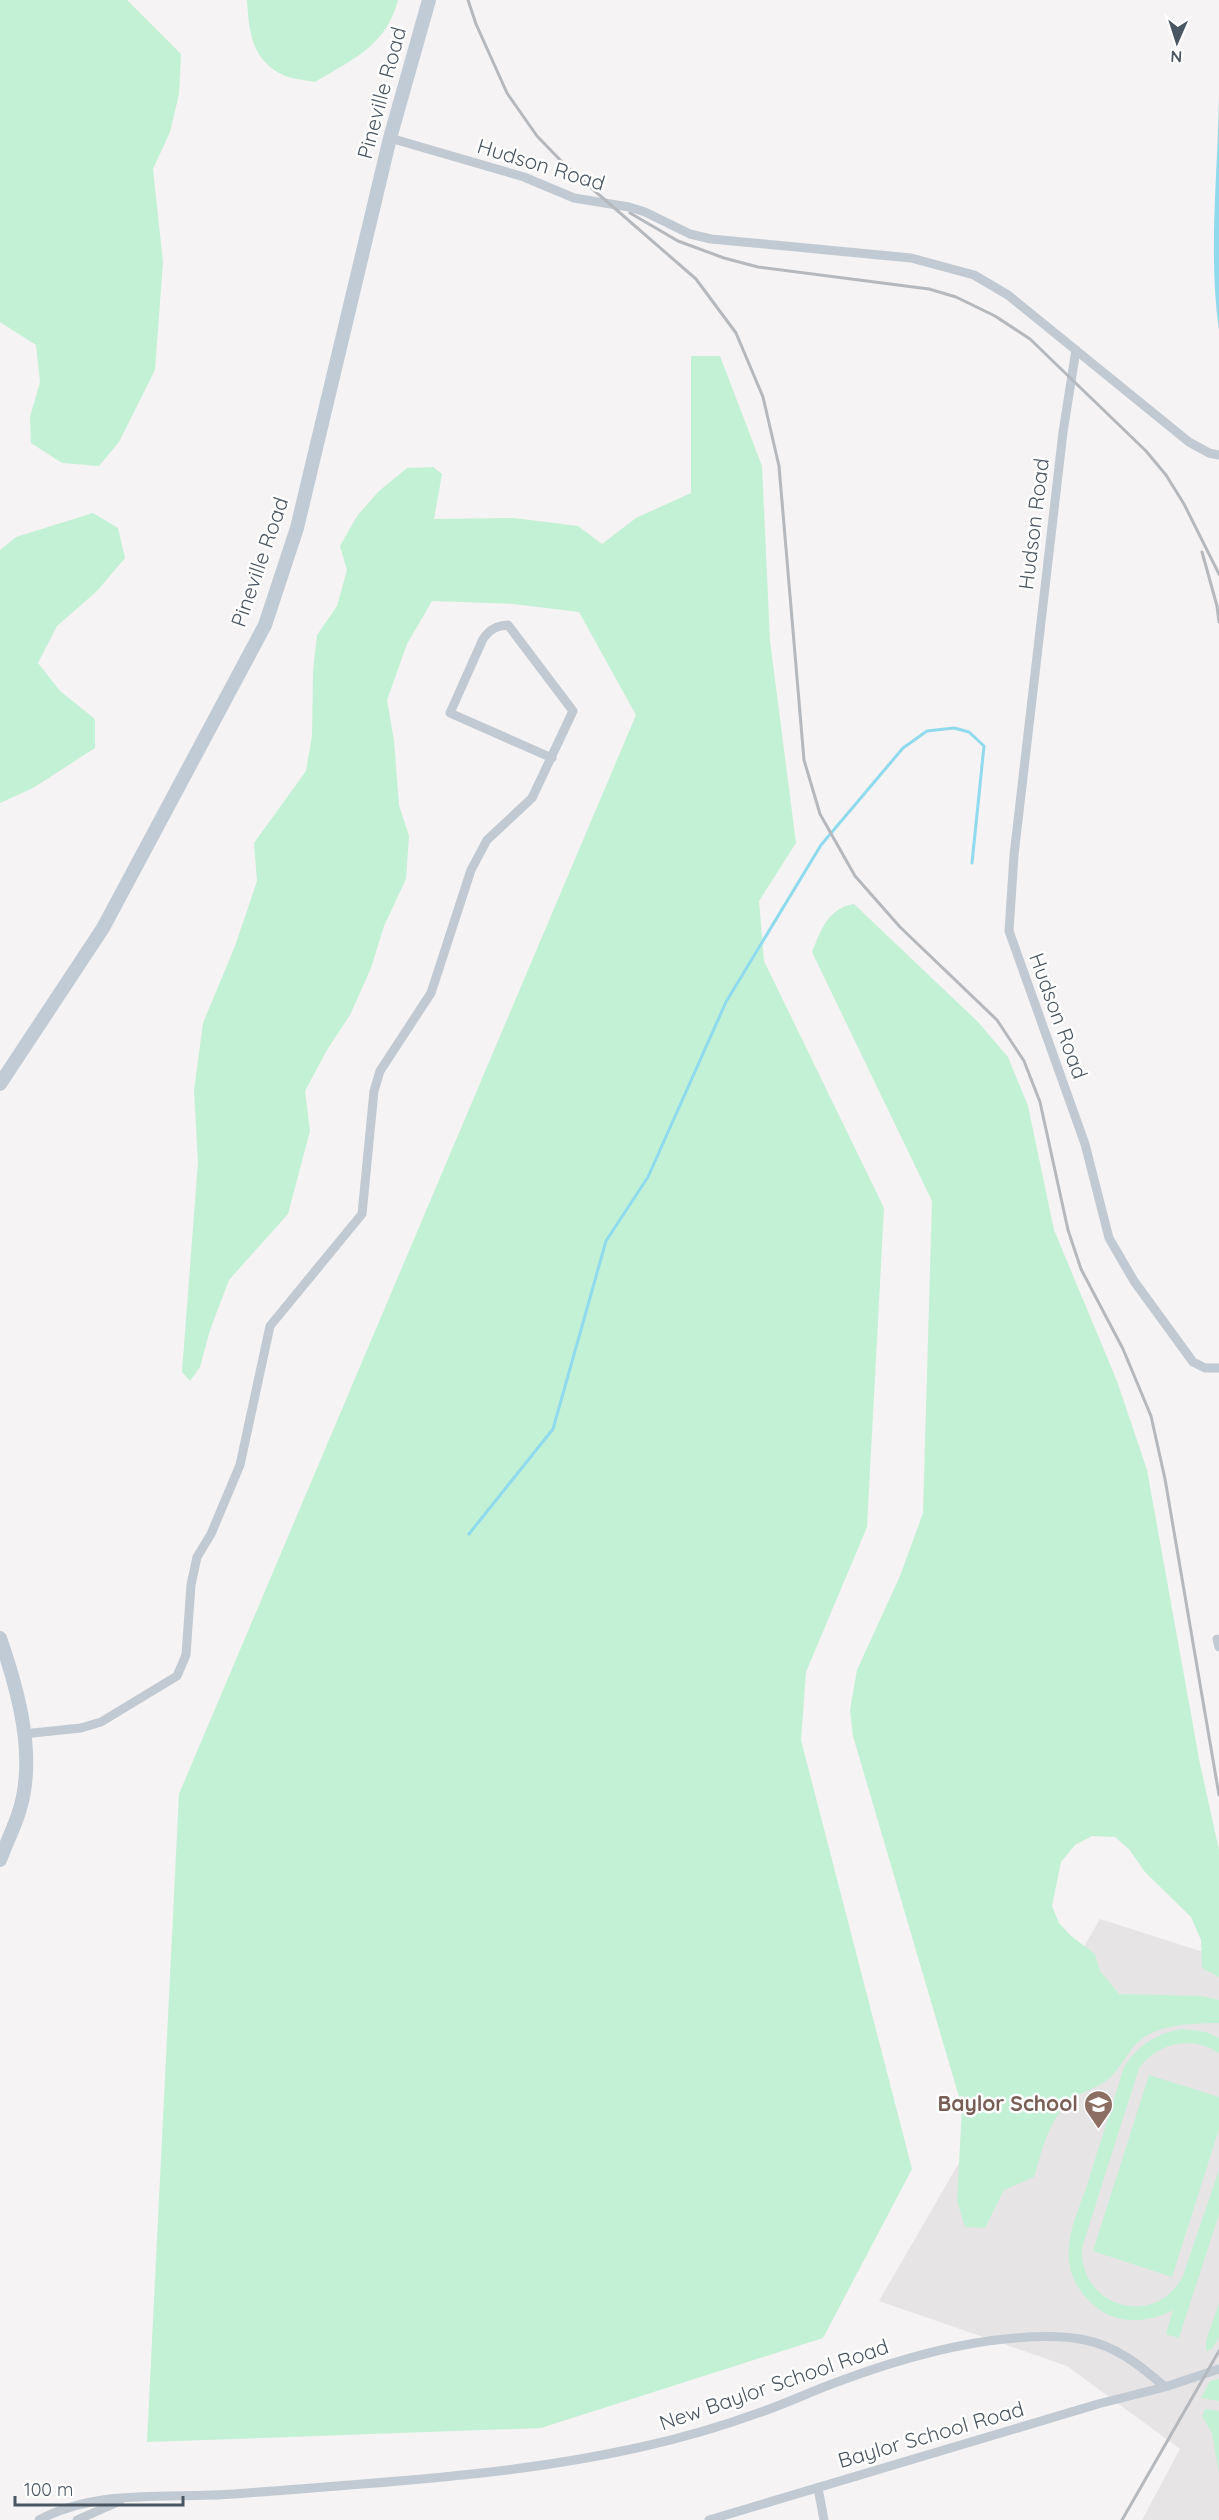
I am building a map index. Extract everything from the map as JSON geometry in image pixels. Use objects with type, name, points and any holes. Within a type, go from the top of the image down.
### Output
[{"type":"main road","name":"Pineville Road","points":[[0,1084],[103,928],[266,625],[297,528],[390,138],[429,0]]},
{"type":"main road","points":[[0,1638],[14,1678],[23,1734],[25,1786],[20,1811],[0,1860]]},
{"type":"street","name":"Hudson Road","points":[[390,138],[525,177],[574,198],[629,207],[645,212],[690,234],[711,239],[911,258],[955,269],[990,283],[1076,350],[1063,432],[1020,808],[1009,931],[1085,1144],[1109,1238],[1134,1281],[1193,1362],[1205,1368],[1219,1368]]},
{"type":"street","points":[[1076,350],[1181,436],[1209,453],[1219,455]]},
{"type":"street","points":[[23,1734],[81,1728],[101,1722],[177,1676],[186,1655],[191,1585],[197,1557],[211,1534],[240,1465],[270,1326],[362,1214],[374,1091],[380,1071],[431,993],[471,870],[487,840],[532,798],[552,758],[573,711],[522,640],[508,625],[500,625],[490,630],[483,639],[450,713],[552,758]]},
{"type":"street","name":"New Baylor School Road","points":[[39,2520],[95,2500],[221,2495],[366,2484],[612,2454],[685,2438],[766,2411],[840,2380],[927,2353],[992,2340],[1050,2335],[1085,2340],[1108,2347],[1123,2355],[1165,2387]]},
{"type":"street","name":"Baylor School Road","points":[[709,2520],[1098,2404],[1165,2387],[1219,2369]]},
{"type":"street","points":[[818,2488],[824,2520]]},
{"type":"street","name":"New Baylor School Road","points":[[77,2520],[130,2497]]},
{"type":"shaded area","name":"Baylor School","points":[[1100,1919],[1219,1957],[1219,2520],[1142,2520],[1180,2449],[1067,2366],[879,2301]]},
{"type":"green space","points":[[0,0],[127,0],[181,54],[179,94],[170,132],[153,169],[163,262],[155,370],[119,442],[99,466],[62,463],[31,443],[30,417],[40,382],[36,345],[0,322]]},
{"type":"green space","points":[[247,0],[398,0],[393,16],[385,29],[366,50],[315,82],[283,75],[264,61],[258,53],[251,34]]},
{"type":"green space","points":[[691,356],[720,356],[762,466],[770,641],[796,843],[759,901],[764,961],[884,1208],[867,1527],[806,1672],[801,1740],[912,2169],[823,2338],[541,2428],[147,2442],[179,1794],[636,715],[579,612],[514,604],[432,601],[407,644],[387,700],[394,741],[399,805],[409,836],[406,879],[384,926],[371,968],[350,1015],[327,1050],[305,1091],[310,1131],[288,1214],[229,1280],[210,1330],[200,1367],[190,1381],[182,1372],[198,1162],[194,1090],[203,1023],[235,946],[257,881],[254,843],[306,771],[312,736],[313,671],[317,635],[337,606],[347,570],[340,546],[357,516],[379,491],[407,468],[433,467],[442,474],[434,519],[514,518],[578,526],[602,544],[636,518],[691,493]]},
{"type":"green space","points":[[93,513],[118,528],[125,558],[97,591],[57,626],[38,663],[60,691],[95,719],[95,748],[33,788],[0,803],[0,550],[16,537]]},
{"type":"green space","points":[[854,904],[978,1022],[1008,1057],[1028,1106],[1054,1230],[1117,1381],[1147,1470],[1200,1764],[1219,1850],[1219,1977],[1202,1968],[1201,1940],[1191,1917],[1145,1872],[1129,1849],[1115,1837],[1092,1836],[1075,1845],[1061,1862],[1052,1906],[1059,1923],[1071,1936],[1095,1954],[1100,1971],[1119,1994],[1201,1996],[1219,2000],[1219,2023],[1175,2026],[1153,2032],[1136,2044],[1107,2080],[1075,2097],[1059,2113],[1053,2123],[1034,2177],[1004,2190],[985,2228],[965,2227],[957,2201],[962,2107],[853,1736],[850,1710],[857,1670],[900,1576],[923,1513],[932,1201],[812,952],[822,928],[832,915],[845,906]]},
{"type":"green space","points":[[1182,2029],[1206,2032],[1219,2038],[1219,2053],[1198,2044],[1176,2044],[1156,2052],[1139,2068],[1082,2252],[1086,2274],[1096,2289],[1109,2299],[1125,2305],[1141,2306],[1157,2302],[1172,2292],[1183,2276],[1219,2170],[1219,2214],[1179,2338],[1166,2334],[1173,2310],[1156,2317],[1129,2320],[1111,2316],[1096,2307],[1076,2283],[1070,2269],[1069,2242],[1124,2067],[1148,2042],[1156,2037]]},
{"type":"green space","points":[[1149,2075],[1219,2097],[1219,2129],[1172,2277],[1093,2251]]},
{"type":"green space","points":[[1219,2303],[1219,2337],[1212,2349],[1206,2351],[1206,2341]]},
{"type":"green space","points":[[1219,2379],[1219,2401],[1201,2398],[1210,2381]]},
{"type":"green space","points":[[1205,2409],[1219,2411],[1219,2473],[1212,2433],[1202,2416]]},
{"type":"water","points":[[1219,95],[1219,331],[1214,243]]},
{"type":"waterway","points":[[469,1534],[553,1429],[606,1241],[648,1177],[726,1002],[821,845],[903,748],[927,731],[954,728],[969,732],[984,746],[972,863]]},
{"type":"railway","points":[[468,0],[476,24],[507,93],[537,136],[566,166],[696,279],[736,333],[763,397],[779,466],[804,760],[820,814],[855,876],[900,927],[997,1020],[1024,1061],[1040,1102],[1068,1230],[1081,1269],[1123,1349],[1151,1416],[1165,1479],[1219,1795]]},
{"type":"railway","points":[[630,213],[678,241],[724,258],[758,267],[929,289],[956,297],[995,316],[1030,339],[1146,451],[1166,475],[1184,504],[1219,574]]},
{"type":"railway","points":[[1202,552],[1217,606],[1219,622]]},
{"type":"railway","points":[[1122,2520],[1219,2351]]},
{"type":"place","name":"Baylor School","points":[[1099,2130]]}]
